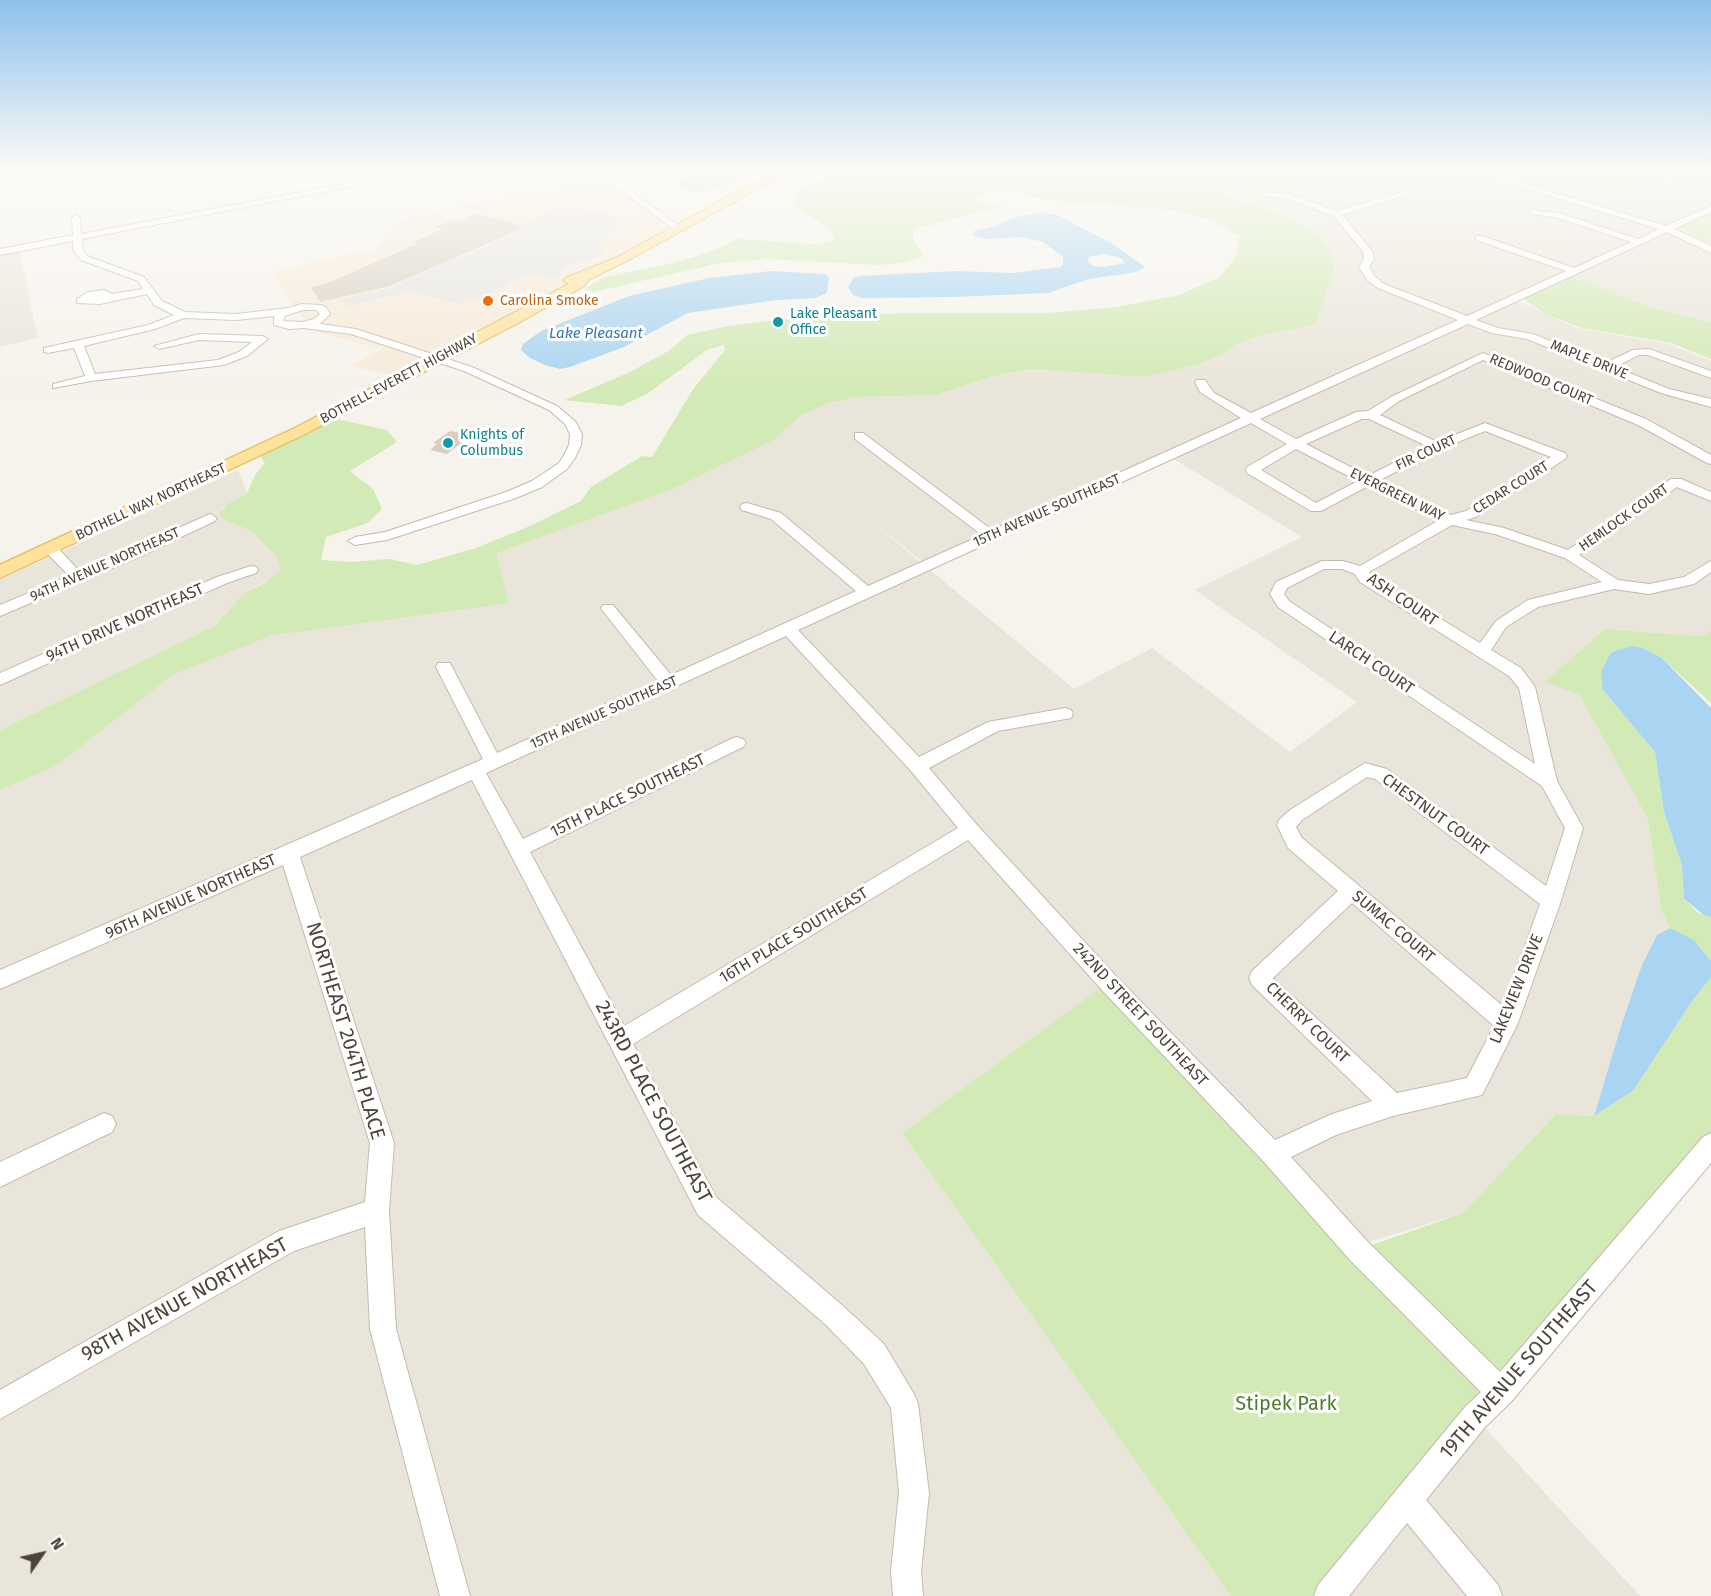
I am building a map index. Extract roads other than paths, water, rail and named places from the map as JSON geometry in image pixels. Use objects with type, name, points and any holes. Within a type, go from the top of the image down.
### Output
[{"type":"main road","name":"BOTHELL-EVERETT HIGHWAY","points":[[300,431],[511,321],[570,288],[584,277],[648,243]]},
{"type":"main road","name":"BOTHELL WAY NORTHEAST","points":[[0,572],[300,431]]},
{"type":"street","points":[[0,252],[47,243]]},
{"type":"street","points":[[77,243],[78,250],[84,258],[141,279],[158,303],[183,315]]},
{"type":"street","name":"MAPLE DRIVE","points":[[1361,243],[1368,252],[1369,259],[1364,267],[1370,278],[1382,286],[1496,332],[1529,336],[1665,391],[1711,404]]},
{"type":"street","points":[[1494,243],[1575,272]]},
{"type":"street","name":"15TH AVENUE SOUTHEAST","points":[[382,813],[1637,243]]},
{"type":"street","points":[[1697,243],[1711,250]]},
{"type":"street","points":[[107,298],[149,291]]},
{"type":"street","points":[[236,317],[302,307],[317,307],[325,311],[323,317]]},
{"type":"street","points":[[264,339],[287,311]]},
{"type":"street","points":[[48,351],[151,327],[183,315],[236,317],[352,332],[468,369],[553,408],[570,422],[576,434],[575,445],[569,458],[548,477],[511,495],[387,536],[355,541]]},
{"type":"street","points":[[57,387],[91,378],[220,363],[243,354],[264,339],[323,317]]},
{"type":"street","points":[[323,317],[331,324],[350,327],[352,332]]},
{"type":"street","points":[[151,327],[165,359],[159,370]]},
{"type":"street","points":[[159,346],[199,337],[264,339]]},
{"type":"street","points":[[78,344],[91,378]]},
{"type":"street","points":[[1606,367],[1637,352],[1648,352],[1711,375]]},
{"type":"street","name":"REDWOOD COURT","points":[[1371,415],[1395,399],[1483,356],[1642,422],[1711,460]]},
{"type":"street","name":"EVERGREEN WAY","points":[[1201,382],[1204,390],[1210,395],[1368,482],[1450,520],[1499,531],[1570,555],[1614,584]]},
{"type":"street","points":[[1296,444],[1360,415],[1371,415],[1437,446]]},
{"type":"street","name":"FIR COURT","points":[[1296,444],[1252,470],[1316,508],[1437,446],[1485,427]]},
{"type":"street","name":"CEDAR COURT","points":[[1450,520],[1471,514],[1561,456],[1485,427]]},
{"type":"street","points":[[860,436],[992,536]]},
{"type":"street","name":"HEMLOCK COURT","points":[[1570,555],[1676,482],[1711,497]]},
{"type":"street","points":[[747,507],[776,516],[867,593]]},
{"type":"street","name":"94TH AVENUE NORTHEAST","points":[[0,611],[195,530],[210,518]]},
{"type":"street","name":"ASH COURT","points":[[1450,520],[1361,571],[1365,579],[1515,672],[1527,687]]},
{"type":"street","points":[[51,549],[78,578]]},
{"type":"street","name":"LARCH COURT","points":[[1361,571],[1343,565],[1322,565],[1281,585],[1277,594],[1283,604],[1548,781]]},
{"type":"street","points":[[1483,651],[1501,624],[1533,603],[1614,584],[1649,590],[1689,581],[1711,566]]},
{"type":"street","name":"94TH DRIVE NORTHEAST","points":[[0,678],[222,580],[251,570]]},
{"type":"street","points":[[608,608],[669,683]]},
{"type":"street","name":"242ND STREET SOUTHEAST","points":[[788,629],[917,766],[970,830],[1108,982],[1272,1154],[1358,1250],[1501,1392]]},
{"type":"street","name":"243RD PLACE SOUTHEAST","points":[[444,667],[519,849],[707,1206],[834,1315],[874,1354],[904,1404],[914,1493],[906,1571],[908,1596]]},
{"type":"street","name":"LAKEVIEW DRIVE","points":[[1272,1154],[1332,1125],[1393,1105],[1474,1087],[1507,1023],[1551,901],[1574,828],[1548,781],[1527,687]]},
{"type":"street","points":[[917,766],[994,726],[1065,714]]},
{"type":"street","name":"15TH PLACE SOUTHEAST","points":[[519,849],[737,743]]},
{"type":"street","name":"CHESTNUT COURT","points":[[1286,825],[1296,815],[1365,770],[1381,774],[1551,901]]},
{"type":"street","name":"96TH AVENUE NORTHEAST","points":[[0,980],[382,813]]},
{"type":"street","name":"SUMAC COURT","points":[[1286,825],[1295,843],[1507,1023]]},
{"type":"street","name":"16TH PLACE SOUTHEAST","points":[[619,1041],[970,830]]},
{"type":"street","name":"NORTHEAST 204TH PLACE","points":[[289,854],[382,1143],[377,1211],[383,1329],[455,1596]]},
{"type":"street","name":"CHERRY COURT","points":[[1351,891],[1259,978],[1393,1105]]},
{"type":"street","points":[[0,1175],[104,1124]]},
{"type":"street","name":"19TH AVENUE SOUTHEAST","points":[[1329,1596],[1475,1417],[1501,1392],[1711,1145]]},
{"type":"street","name":"98TH AVENUE NORTHEAST","points":[[0,1405],[288,1240],[377,1211]]},
{"type":"street","points":[[1408,1501],[1487,1596]]},
{"type":"water","points":[[1045,243],[1112,243],[1145,267],[1136,272],[1089,279],[1048,293],[863,298],[853,295],[848,287],[853,278],[860,276],[955,271],[1014,273],[1059,267],[1063,265],[1063,257]],"holes":[[[1104,254],[1121,258],[1125,263],[1104,267],[1093,266],[1087,261],[1089,257]]]},
{"type":"water","name":"Lake Pleasant","points":[[771,271],[824,274],[829,277],[827,293],[816,298],[776,300],[688,313],[624,347],[560,369],[530,358],[521,350],[523,344],[541,331],[629,296],[709,278]]},
{"type":"water","points":[[1631,646],[1642,648],[1662,658],[1711,708],[1711,917],[1704,915],[1684,899],[1682,865],[1664,812],[1655,752],[1603,690],[1601,672],[1608,658],[1612,652]]},
{"type":"water","points":[[1670,928],[1694,940],[1711,961],[1711,977],[1690,1004],[1633,1091],[1594,1116],[1642,965],[1657,935]]},
{"type":"place","name":"Carolina Smoke","points":[[488,301]]},
{"type":"place","name":"Lake Pleasant Office","points":[[778,322]]},
{"type":"place","name":"Knights of Columbus","points":[[448,443]]},
{"type":"park label","name":"Stipek Park","points":[[1286,1404]]}]
